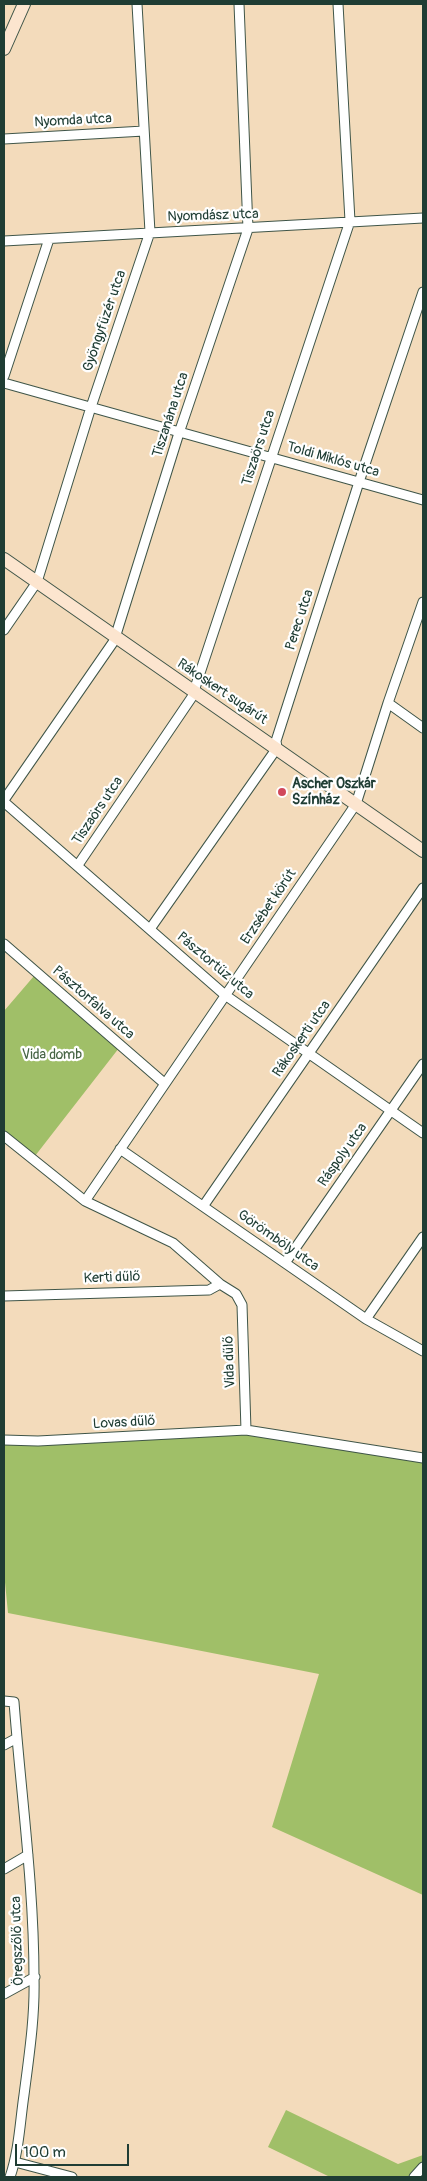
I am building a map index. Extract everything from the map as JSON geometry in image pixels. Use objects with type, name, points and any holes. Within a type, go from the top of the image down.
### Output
[{"type":"street","points":[[4,49],[24,4]]},
{"type":"street","name":"Gyöngyfüzér utca","points":[[4,630],[37,582],[91,407],[150,232],[137,4]]},
{"type":"street","name":"Tiszanána utca","points":[[4,801],[115,637],[179,432],[248,229],[239,4]]},
{"type":"street","name":"Tiszaörs utca","points":[[78,865],[190,702],[350,221],[338,4]]},
{"type":"street","name":"Nyomda utca","points":[[4,139],[144,131]]},
{"type":"street","name":"Nyomdász utca","points":[[4,241],[423,218]]},
{"type":"street","points":[[4,376],[48,238]]},
{"type":"street","name":"Perec utca","points":[[150,929],[276,748],[276,741],[359,482],[423,292]]},
{"type":"street","name":"Toldi Miklós utca","points":[[4,383],[423,500]]},
{"type":"street","name":"Rákoskert sugárút","points":[[4,559],[423,851]]},
{"type":"street","name":"Erzsébet körút","points":[[85,1201],[356,804],[388,703],[423,606]]},
{"type":"street","points":[[388,703],[423,728]]},
{"type":"street","name":"Pásztortűz utca","points":[[4,801],[225,995],[423,1133]]},
{"type":"street","name":"Rákoskerti utca","points":[[204,1205],[423,888]]},
{"type":"street","name":"Pásztorfalva utca","points":[[4,944],[164,1083]]},
{"type":"street","name":"Ráspoly utca","points":[[285,1263],[423,1064]]},
{"type":"street","name":"Vida dűlő","points":[[4,1136],[85,1201],[173,1243],[220,1284],[236,1294],[242,1305],[246,1430]]},
{"type":"street","name":"Görömböly utca","points":[[120,1149],[204,1205],[366,1319],[423,1351]]},
{"type":"street","points":[[366,1319],[423,1237]]},
{"type":"street","name":"Kerti dűlő","points":[[4,1296],[209,1290],[220,1284]]},
{"type":"street","points":[[246,1430],[423,1458]]},
{"type":"street","name":"Lovas dűlő","points":[[4,1440],[38,1441],[246,1430]]},
{"type":"street","name":"Öregszőlő utca","points":[[4,1701],[14,1702],[28,1855],[34,1977],[33,2016],[15,2162],[10,2177]]},
{"type":"street","points":[[4,1745],[17,1738]]},
{"type":"street","points":[[4,1869],[28,1855]]},
{"type":"street","points":[[4,1994],[34,1977]]},
{"type":"street","points":[[15,2162],[72,2177]]},
{"type":"street","points":[[414,2177],[423,2167]]},
{"type":"green space","name":"Vida domb","points":[[34,976],[119,1048],[35,1156],[4,1132],[4,1011]]},
{"type":"green space","points":[[240,1433],[423,1460],[423,1895],[272,1827],[319,1674],[8,1613],[4,1572],[4,1443]]},
{"type":"green space","points":[[286,2110],[398,2164],[423,2155],[423,2177],[330,2177],[268,2147]]},
{"type":"place","name":"Ascher Oszkár Színház","points":[[282,792]]}]
